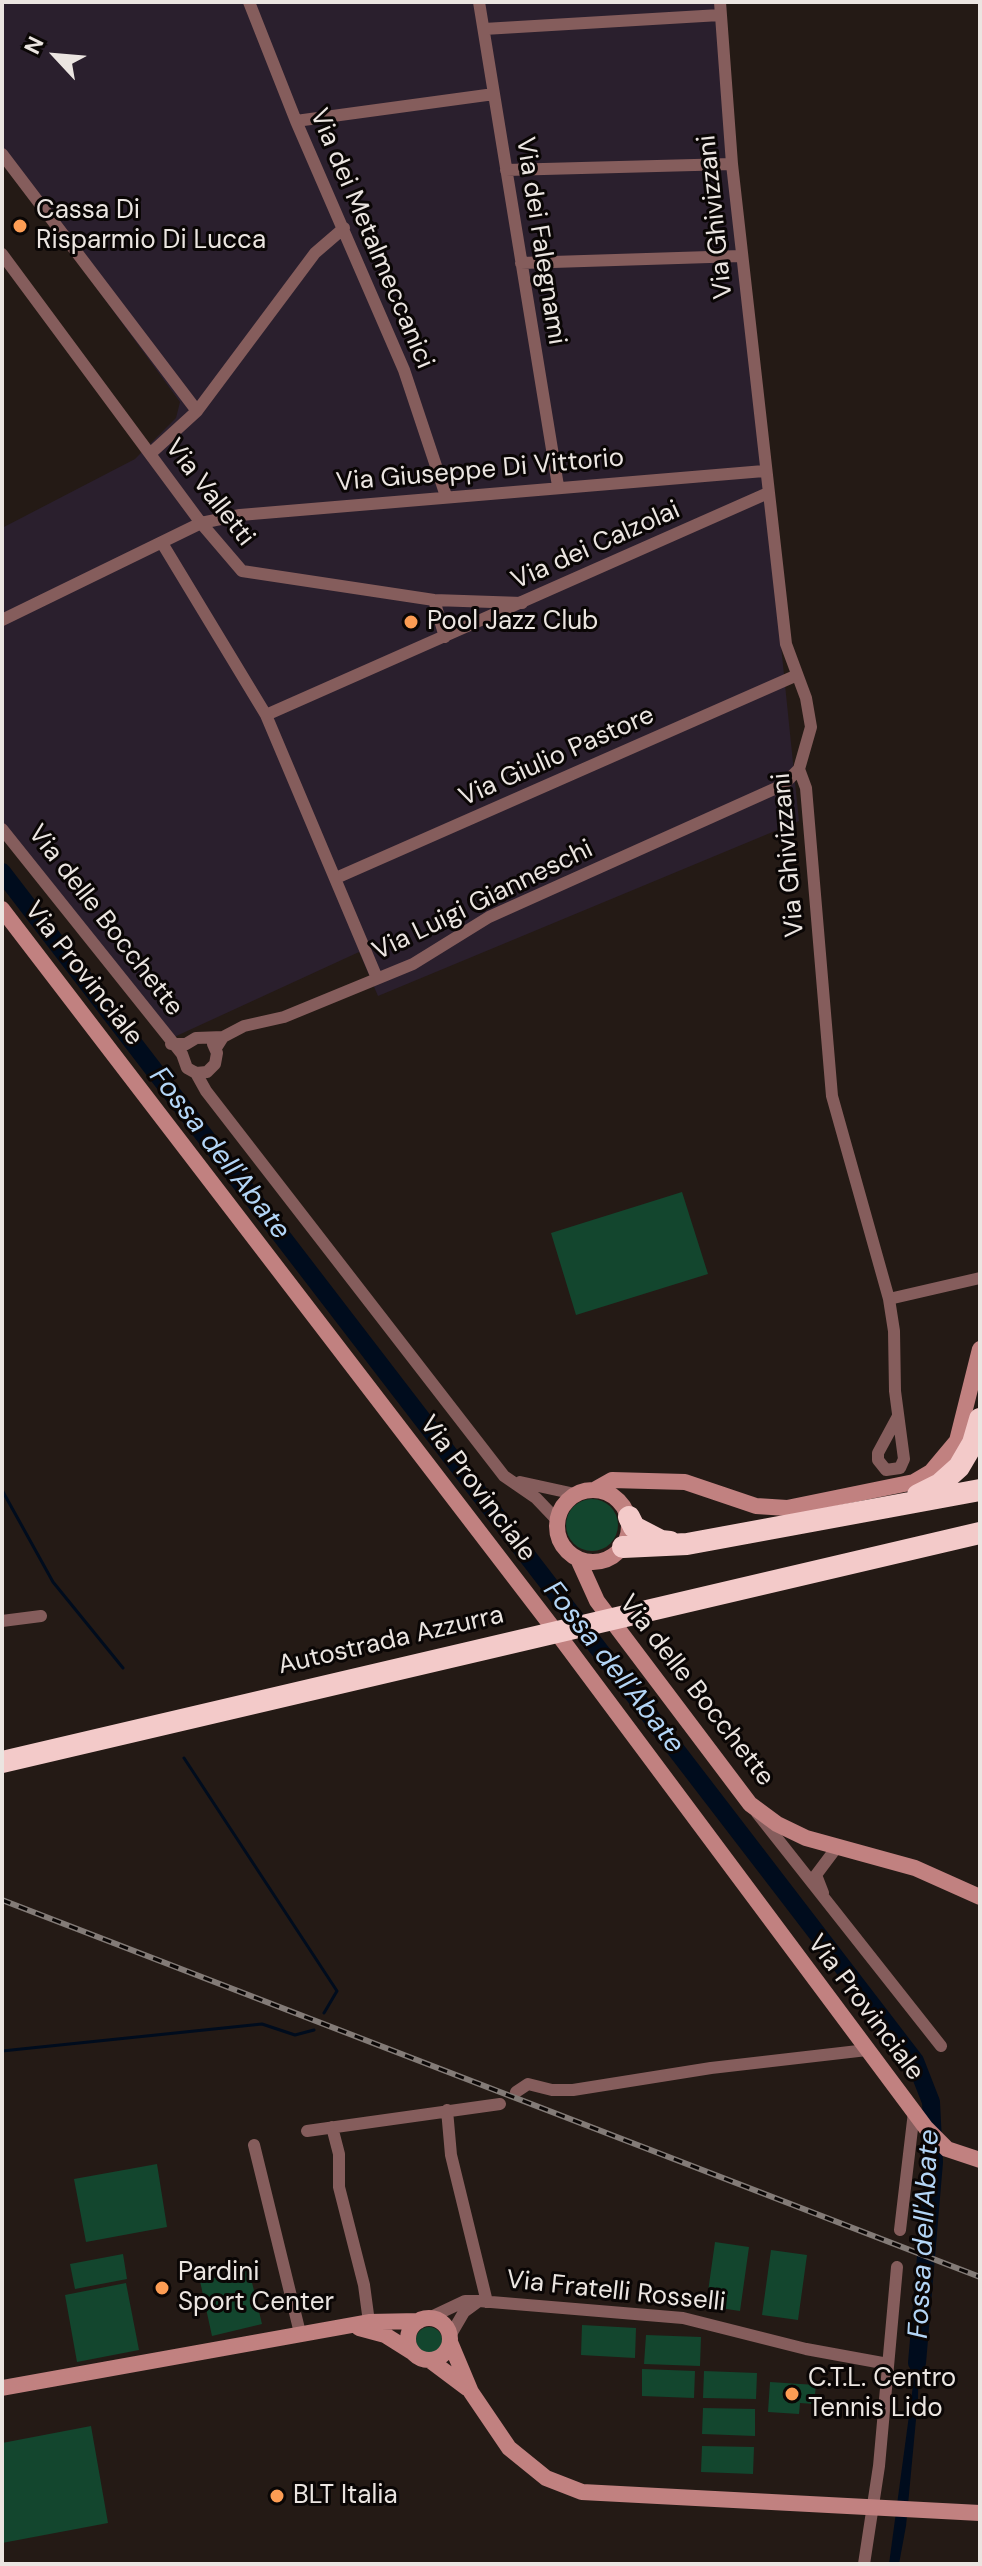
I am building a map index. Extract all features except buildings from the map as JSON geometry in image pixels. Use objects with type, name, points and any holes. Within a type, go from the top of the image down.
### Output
[{"type":"highway","points":[[893,1505],[931,1490],[953,1473],[969,1452],[980,1419]]},
{"type":"highway","points":[[616,1553],[687,1544],[980,1490]]},
{"type":"highway","points":[[628,1513],[634,1527],[661,1541],[687,1544]]},
{"type":"highway","name":"Autostrada Azzurra","points":[[2,1762],[980,1519]]},
{"type":"highway","name":"Autostrada Azzurra","points":[[628,1607],[980,1533]]},
{"type":"highway","name":"Autostrada Azzurra","points":[[2,1748],[524,1632]]},
{"type":"main road","name":"Via Provinciale","points":[[2,909],[573,1653],[926,2128],[947,2149],[980,2160]]},
{"type":"main road","points":[[616,1553],[578,1559],[559,1539],[557,1520],[561,1510],[575,1494],[596,1489],[612,1480],[685,1482],[756,1506],[787,1508],[914,1482],[931,1472],[957,1441],[980,1349]]},
{"type":"main road","points":[[597,1601],[595,1585],[630,1528],[628,1513],[637,1490],[655,1479]]},
{"type":"main road","points":[[596,1489],[608,1492],[628,1513]]},
{"type":"main road","name":"Via delle Bocchette","points":[[578,1559],[597,1601],[750,1804],[777,1824],[806,1838],[915,1868],[980,1897]]},
{"type":"main road","points":[[471,2392],[431,2361],[412,2352],[408,2339],[424,2320],[445,2325],[471,2392],[504,2441],[534,2470],[582,2492],[980,2513]]},
{"type":"main road","name":"Via Fratelli Rosselli","points":[[2,2388],[300,2333],[369,2322],[424,2320]]},
{"type":"main road","name":"Via Fratelli Rosselli","points":[[346,2326],[385,2335],[412,2352]]},
{"type":"main road","points":[[431,2361],[444,2355],[450,2339]]},
{"type":"street","name":"Via dei Metalmeccanici","points":[[249,2],[296,121],[404,370],[446,496]]},
{"type":"street","name":"Via dei Falegnami","points":[[479,2],[558,486]]},
{"type":"street","points":[[484,29],[720,8]]},
{"type":"street","name":"Via Ghivizzani","points":[[720,8],[732,164],[764,471],[786,644],[795,676],[806,698],[811,727],[799,769],[806,788],[832,1096],[889,1299],[898,1416]]},
{"type":"street","points":[[296,121],[494,94]]},
{"type":"street","points":[[2,154],[197,411]]},
{"type":"street","points":[[506,170],[732,164]]},
{"type":"street","points":[[151,453],[197,411],[315,253],[344,228]]},
{"type":"street","name":"Via Valletti","points":[[2,254],[201,523],[242,571],[434,600],[522,603]]},
{"type":"street","points":[[521,263],[741,256]]},
{"type":"street","name":"Via Giuseppe Di Vittorio","points":[[2,620],[201,523],[240,515],[764,471]]},
{"type":"street","name":"Via dei Calzolai","points":[[266,715],[768,493]]},
{"type":"street","points":[[162,543],[266,715],[377,978]]},
{"type":"street","points":[[434,600],[445,637]]},
{"type":"street","name":"Via Giulio Pastore","points":[[336,878],[795,676]]},
{"type":"street","name":"Via Luigi Gianneschi","points":[[215,1041],[244,1026],[284,1017],[413,964],[489,917],[783,785],[799,769]]},
{"type":"street","name":"Via delle Bocchette","points":[[2,829],[171,1044],[184,1049]]},
{"type":"street","name":"Via delle Bocchette","points":[[215,1041],[196,1038],[184,1049],[184,1064],[202,1073],[206,1091],[504,1476],[536,1498],[557,1520]]},
{"type":"street","points":[[202,1073],[215,1064],[215,1041]]},
{"type":"street","points":[[889,1299],[976,1282]]},
{"type":"street","points":[[504,1476],[541,1489],[575,1494]]},
{"type":"street","points":[[2,1621],[41,1616]]},
{"type":"street","points":[[750,1804],[941,2046]]},
{"type":"street","points":[[826,1903],[816,1875],[837,1847]]},
{"type":"street","points":[[516,2092],[528,2084],[552,2090],[573,2090],[743,2064],[867,2050]]},
{"type":"street","points":[[307,2131],[500,2104]]},
{"type":"street","points":[[447,2110],[451,2155],[483,2302]]},
{"type":"street","points":[[900,2230],[914,2112]]},
{"type":"street","points":[[332,2127],[339,2154],[339,2187],[364,2285],[369,2322]]},
{"type":"street","points":[[254,2145],[300,2333]]},
{"type":"street","points":[[864,2564],[879,2466],[897,2267]]},
{"type":"street","name":"Via Fratelli Rosselli","points":[[424,2320],[465,2301],[683,2318],[806,2349],[888,2364]]},
{"type":"street","name":"Via Fratelli Rosselli","points":[[450,2339],[464,2312],[483,2302]]},
{"type":"shaded area","points":[[2,2],[715,2],[799,821],[378,996],[359,952],[172,1038],[2,822],[2,528],[135,459],[176,418],[180,402],[2,159]]},
{"type":"green space","points":[[682,1192],[708,1274],[576,1315],[551,1233]]},
{"type":"green space","points":[[592,1499],[611,1506],[618,1525],[611,1544],[592,1551],[573,1544],[566,1525],[573,1506]]},
{"type":"green space","points":[[157,2164],[167,2227],[86,2242],[74,2179]]},
{"type":"green space","points":[[715,2242],[749,2247],[740,2311],[706,2306]]},
{"type":"green space","points":[[771,2250],[807,2255],[798,2320],[762,2315]]},
{"type":"green space","points":[[123,2254],[127,2279],[75,2289],[70,2264]]},
{"type":"green space","points":[[249,2270],[262,2324],[212,2336],[200,2281]]},
{"type":"green space","points":[[126,2283],[139,2350],[77,2362],[65,2295]]},
{"type":"green space","points":[[582,2325],[636,2328],[635,2358],[581,2355]]},
{"type":"green space","points":[[429,2327],[438,2331],[442,2340],[438,2349],[429,2353],[420,2349],[416,2340],[420,2331]]},
{"type":"green space","points":[[646,2335],[701,2337],[700,2366],[644,2364]]},
{"type":"green space","points":[[642,2369],[695,2371],[694,2398],[642,2396]]},
{"type":"green space","points":[[704,2371],[757,2373],[756,2399],[703,2398]]},
{"type":"green space","name":"C.T.L. Centro Tennis Lido","points":[[770,2382],[816,2385],[814,2404],[800,2403],[799,2414],[768,2412]]},
{"type":"green space","points":[[703,2408],[755,2409],[755,2436],[702,2434]]},
{"type":"green space","points":[[91,2426],[108,2523],[2,2543],[2,2443]]},
{"type":"green space","points":[[702,2446],[754,2447],[753,2474],[701,2472]]},
{"type":"water","points":[[919,2341],[918,2398],[906,2526],[899,2564],[889,2564]]},
{"type":"waterway","name":"Fossa dell'Abate","points":[[2,872],[915,2061],[931,2102],[934,2162],[917,2363]]},
{"type":"waterway","points":[[2,1490],[53,1582],[123,1668]]},
{"type":"waterway","points":[[184,1758],[337,1991],[324,2013]]},
{"type":"waterway","points":[[2,2051],[262,2024],[295,2035],[314,2030]]},
{"type":"railway","points":[[2,1900],[980,2277]]},
{"type":"place","name":"Cassa Di Risparmio Di Lucca","points":[[20,226]]},
{"type":"place","name":"Pool Jazz Club","points":[[411,622]]},
{"type":"place","name":"Pardini Sport Center","points":[[162,2288]]},
{"type":"place","name":"C.T.L. Centro Tennis Lido","points":[[792,2394]]},
{"type":"place","name":"BLT Italia","points":[[277,2496]]}]
